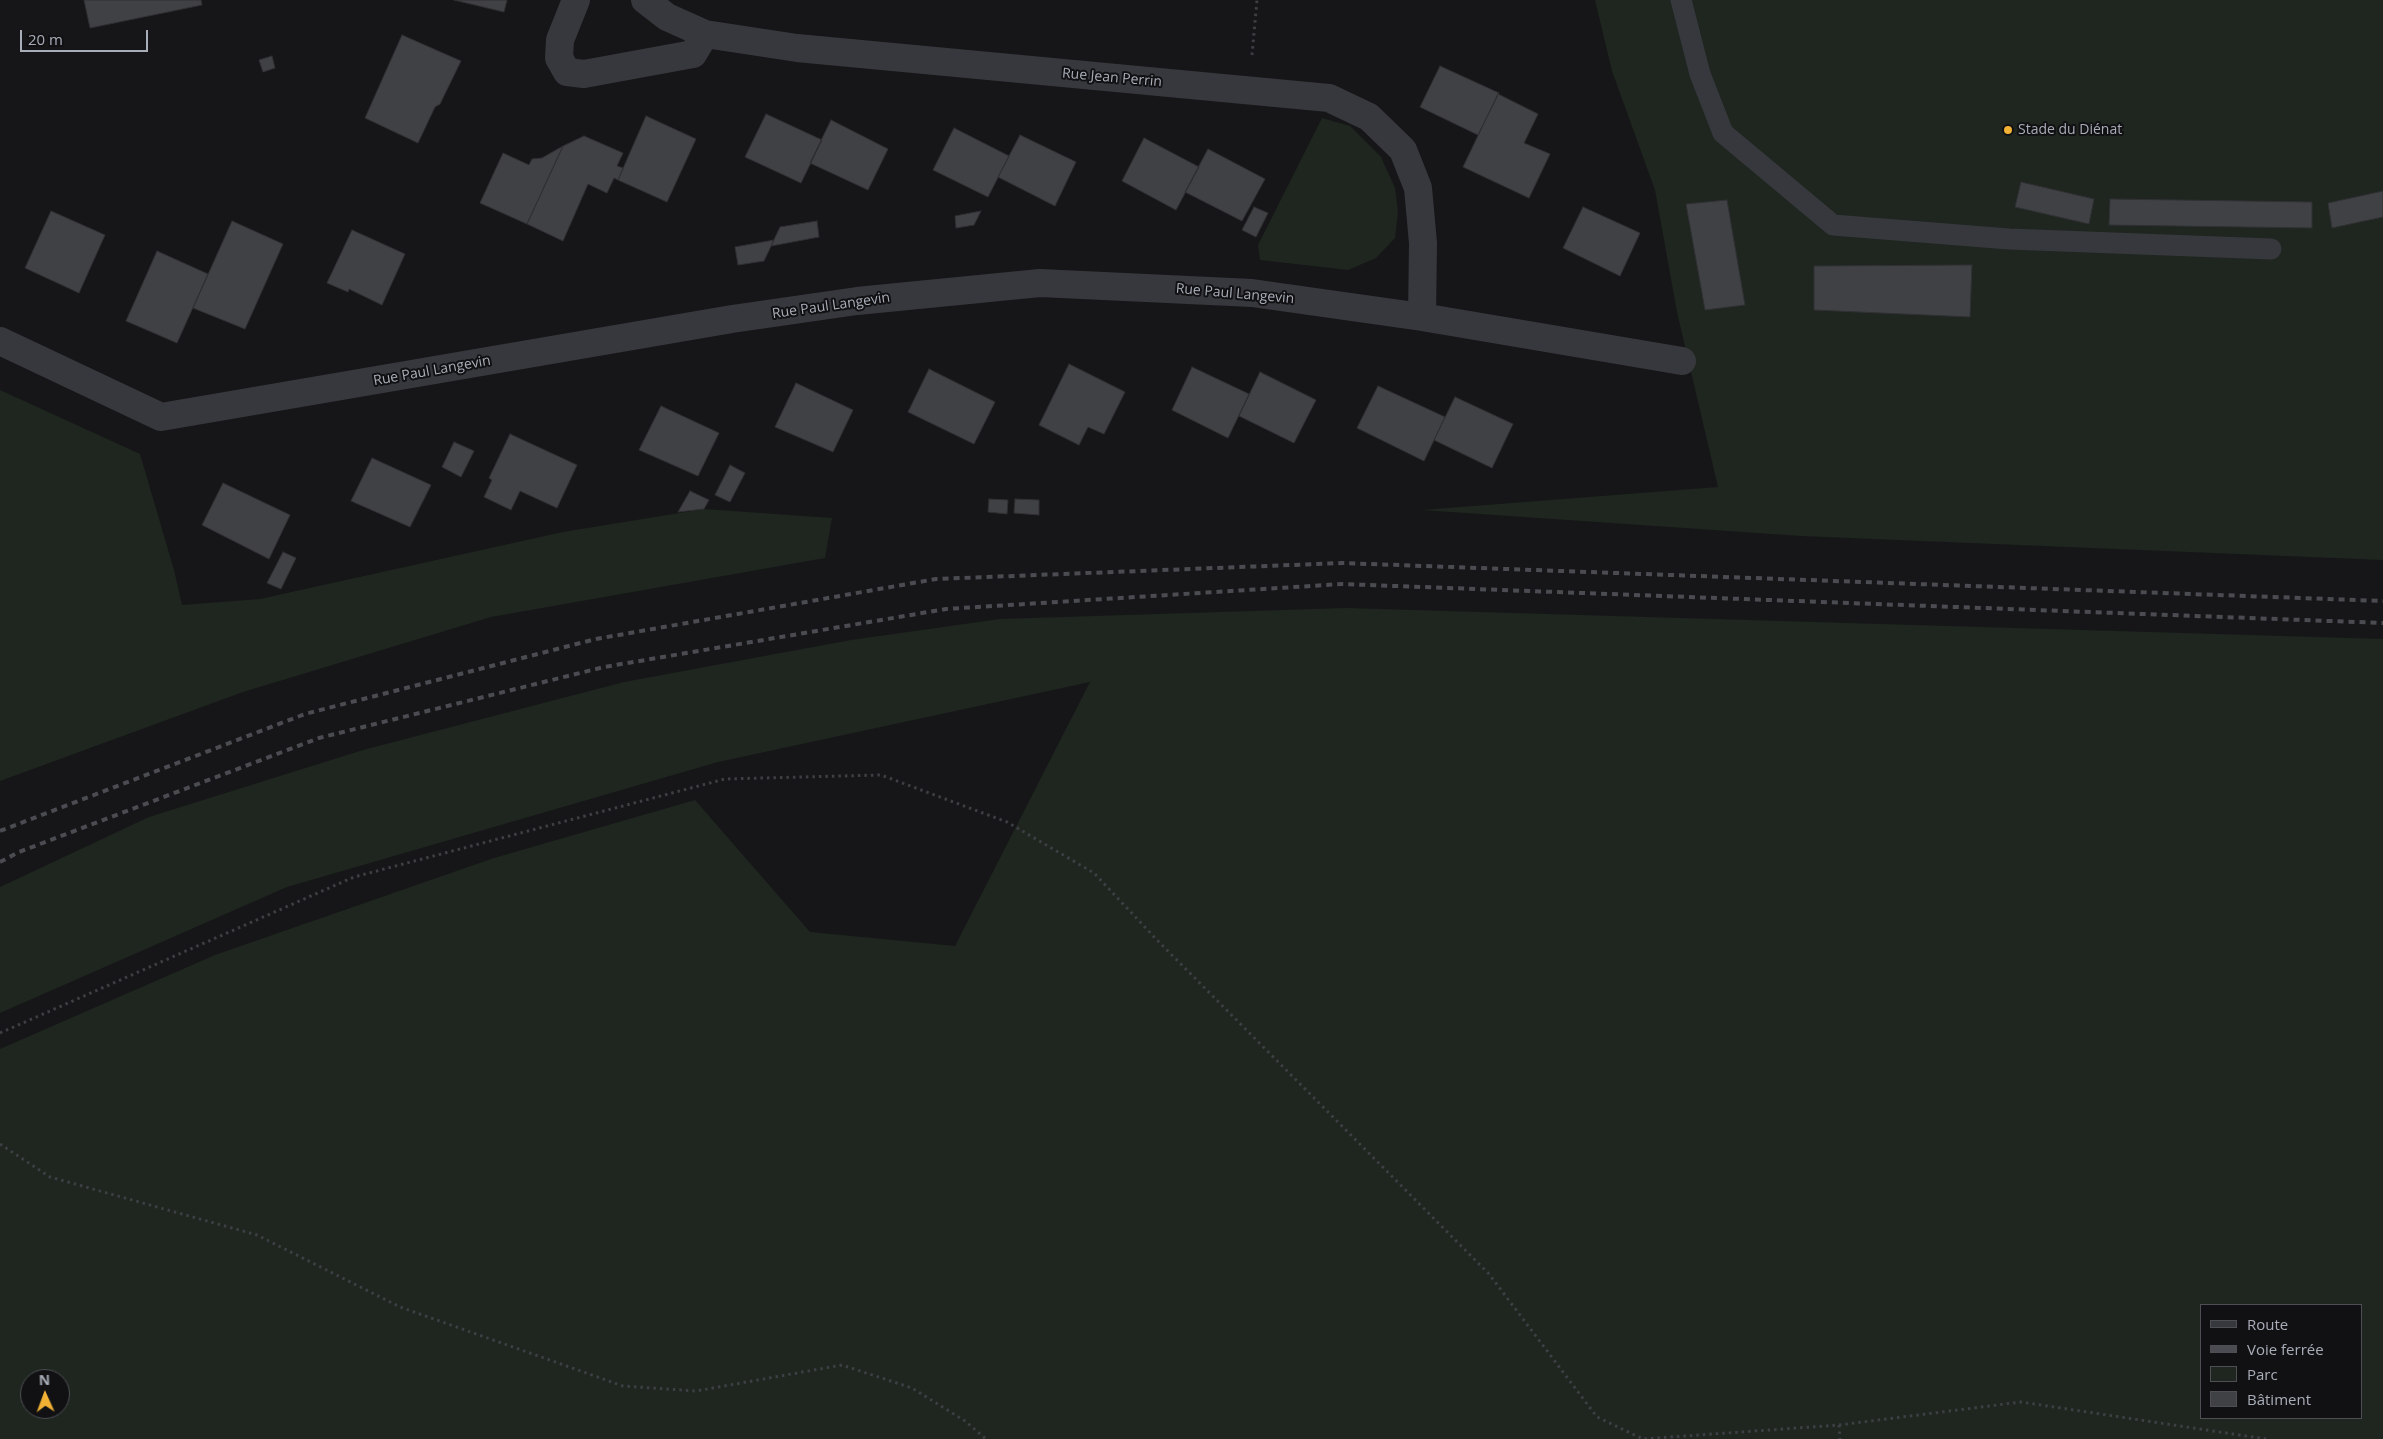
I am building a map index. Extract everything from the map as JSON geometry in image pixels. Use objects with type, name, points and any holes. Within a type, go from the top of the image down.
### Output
[{"type":"street","points":[[576,0],[560,40],[559,58],[567,72],[584,74],[693,54],[705,34]]},
{"type":"street","name":"Rue Jean Perrin","points":[[645,0],[667,17],[705,34],[797,48],[1329,98],[1369,117],[1403,150],[1418,188],[1423,243],[1422,317]]},
{"type":"street","name":"Rue Paul Langevin","points":[[0,341],[160,417],[742,318],[857,301],[1040,283],[1252,293],[1422,317],[1682,362]]},
{"type":"lane","points":[[1681,0],[1700,74],[1723,134],[1833,225],[2009,238],[2271,249]]},
{"type":"path","points":[[1250,90],[1257,0]]},
{"type":"path","points":[[0,1033],[354,877],[725,779],[881,775],[1007,822],[1094,873],[1157,940],[1489,1274],[1597,1417],[1643,1439],[1839,1425],[2021,1402],[2266,1439]]},
{"type":"path","points":[[0,1144],[50,1177],[256,1235],[400,1307],[623,1386],[696,1391],[842,1365],[912,1388],[965,1421],[986,1439]]},
{"type":"path","points":[[1839,1425],[1840,1439]]},
{"type":"green space","points":[[1595,0],[2383,0],[2383,560],[1801,536],[1422,510],[1718,487],[1677,312],[1655,190],[1612,71]]},
{"type":"green space","points":[[1322,118],[1350,126],[1381,157],[1395,188],[1398,212],[1395,238],[1376,258],[1348,270],[1260,260],[1258,245]]},
{"type":"green space","points":[[0,390],[140,454],[174,570],[182,605],[260,599],[563,532],[704,509],[832,518],[825,558],[491,617],[243,692],[0,781]]},
{"type":"green space","points":[[1346,608],[2383,639],[2383,1439],[0,1439],[0,1049],[215,955],[494,858],[695,800],[810,932],[955,946],[1090,682],[718,762],[287,887],[0,1013],[0,887],[149,817],[363,750],[624,682],[851,640],[1000,619]]},
{"type":"building","points":[[84,0],[201,0],[202,5],[90,28]]},
{"type":"building","points":[[454,0],[507,0],[504,12]]},
{"type":"building","points":[[402,35],[461,61],[440,104],[435,107],[418,143],[365,118]]},
{"type":"building","points":[[272,56],[275,68],[263,72],[259,60]]},
{"type":"building","points":[[1440,66],[1499,93],[1478,135],[1420,107]]},
{"type":"building","points":[[1498,94],[1538,114],[1524,143],[1550,154],[1529,198],[1463,167]]},
{"type":"building","points":[[766,114],[822,140],[801,183],[745,157]]},
{"type":"building","points":[[646,116],[696,139],[667,202],[618,180]]},
{"type":"building","points":[[831,120],[888,149],[868,190],[810,163]]},
{"type":"building","points":[[954,128],[1009,156],[988,197],[933,170]]},
{"type":"building","points":[[1020,135],[1076,162],[1055,206],[998,177]]},
{"type":"building","points":[[584,136],[623,153],[617,166],[623,168],[618,180],[614,178],[607,193],[588,184],[563,241],[527,224],[563,146]]},
{"type":"building","points":[[1144,138],[1199,167],[1176,210],[1122,181]]},
{"type":"building","points":[[563,146],[527,224],[480,203],[503,153],[529,165],[532,159],[542,158]]},
{"type":"building","points":[[1208,149],[1265,179],[1242,221],[1185,192]]},
{"type":"building","points":[[2021,182],[2094,199],[2089,224],[2015,207]]},
{"type":"building","points":[[2383,191],[2383,217],[2332,228],[2328,203]]},
{"type":"building","points":[[2110,199],[2312,202],[2312,228],[2109,225]]},
{"type":"building","points":[[1727,200],[1745,305],[1705,310],[1686,204]]},
{"type":"building","points":[[1254,207],[1268,213],[1256,237],[1242,230]]},
{"type":"building","points":[[1583,207],[1640,233],[1620,276],[1563,248]]},
{"type":"building","points":[[51,211],[105,235],[79,293],[25,268]]},
{"type":"building","points":[[981,211],[974,225],[956,228],[955,216]]},
{"type":"building","points":[[232,221],[283,244],[245,329],[193,308]]},
{"type":"building","points":[[817,221],[819,237],[771,246],[780,227]]},
{"type":"building","points":[[352,230],[405,254],[382,305],[349,289],[348,292],[327,283]]},
{"type":"building","points":[[774,240],[764,261],[738,265],[735,247]]},
{"type":"building","points":[[157,251],[208,274],[177,343],[126,321]]},
{"type":"building","points":[[1972,265],[1970,317],[1814,310],[1814,266]]},
{"type":"building","points":[[1069,364],[1125,392],[1104,434],[1088,427],[1079,445],[1039,425]]},
{"type":"building","points":[[1192,367],[1249,394],[1228,438],[1172,410]]},
{"type":"building","points":[[929,369],[995,402],[974,444],[908,412]]},
{"type":"building","points":[[1260,372],[1316,400],[1294,443],[1239,416]]},
{"type":"building","points":[[796,383],[853,410],[833,452],[775,427]]},
{"type":"building","points":[[1378,386],[1445,417],[1424,461],[1357,428]]},
{"type":"building","points":[[1455,397],[1513,424],[1492,468],[1434,440]]},
{"type":"building","points":[[661,406],[719,433],[698,476],[639,450]]},
{"type":"building","points":[[510,434],[577,465],[557,508],[520,491],[511,510],[484,497],[492,480],[489,478]]},
{"type":"building","points":[[454,442],[474,451],[461,477],[442,467]]},
{"type":"building","points":[[372,458],[431,485],[410,527],[351,501]]},
{"type":"building","points":[[730,465],[745,473],[730,502],[715,495]]},
{"type":"building","points":[[223,483],[290,515],[269,559],[202,525]]},
{"type":"building","points":[[690,491],[709,500],[704,509],[678,512]]},
{"type":"building","points":[[989,499],[1008,500],[1007,514],[988,512]]},
{"type":"building","points":[[1015,499],[1039,500],[1039,515],[1014,513]]},
{"type":"building","points":[[283,552],[296,558],[281,589],[267,583]]},
{"type":"railway","points":[[0,831],[305,714],[596,639],[936,579],[1342,563],[2383,601]]},
{"type":"railway","points":[[0,862],[19,852],[319,738],[604,667],[946,609],[1342,584],[2383,623]]},
{"type":"place","name":"Stade du Diénat","points":[[2008,130]]}]
